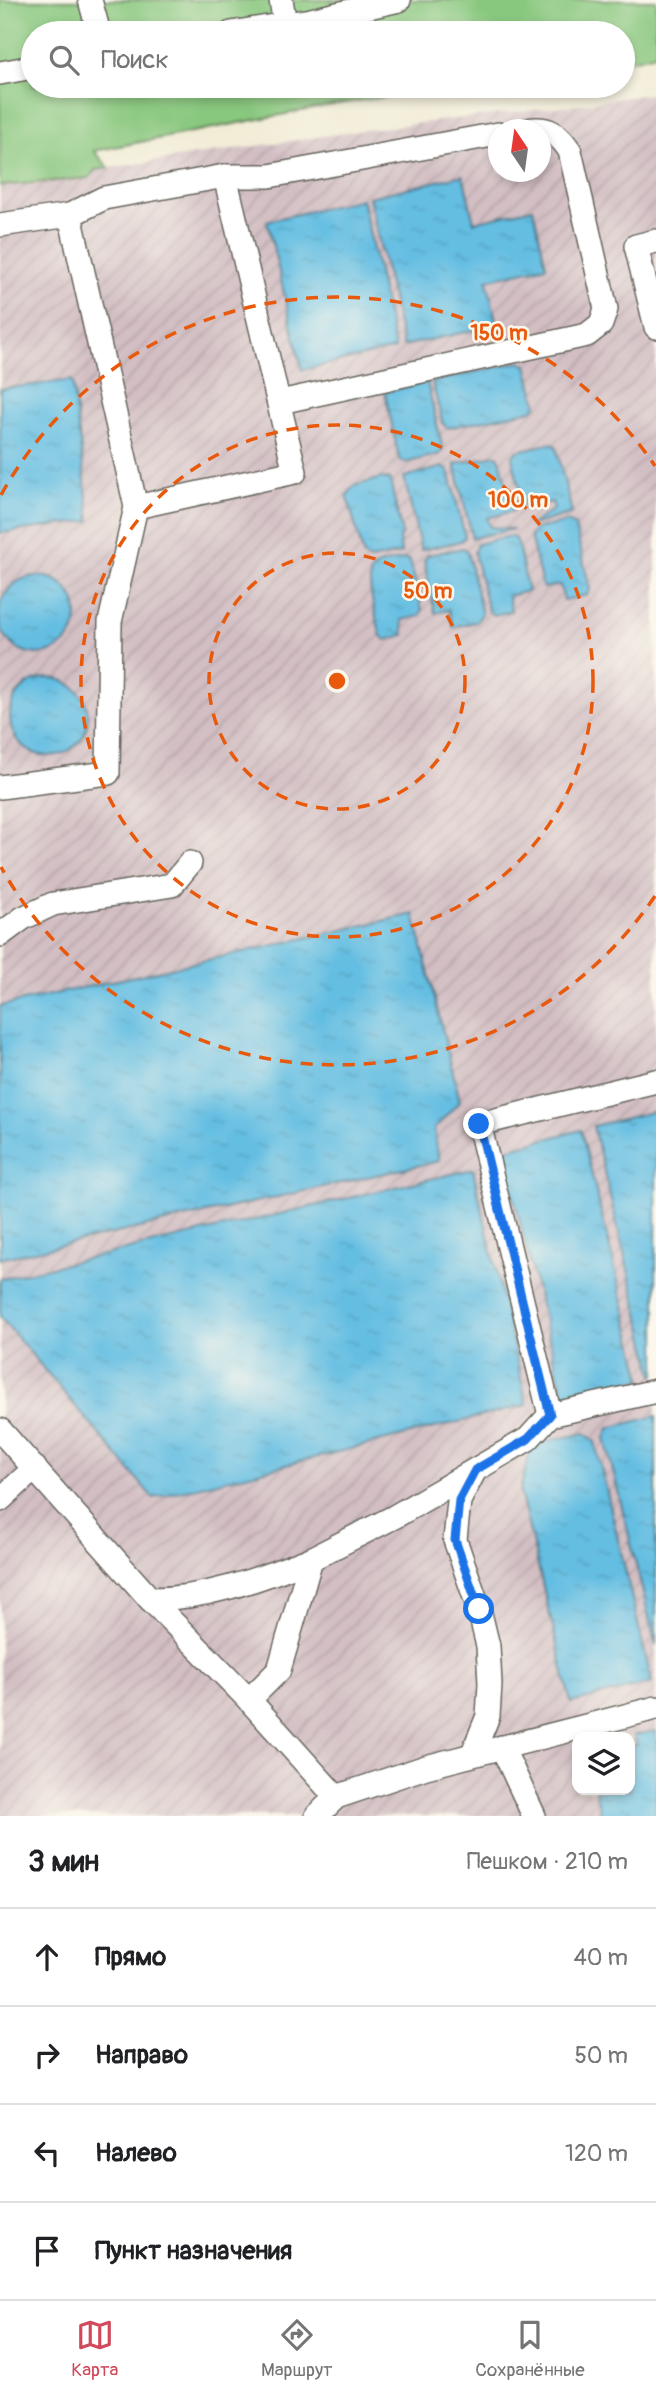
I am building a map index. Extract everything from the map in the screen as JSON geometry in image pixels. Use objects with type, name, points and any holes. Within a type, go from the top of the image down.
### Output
[{"type":"street","points":[[90,0],[96,21]]},
{"type":"street","points":[[281,0],[284,21]]},
{"type":"street","points":[[299,21],[399,0]]},
{"type":"street","points":[[0,73],[21,69]]},
{"type":"street","points":[[280,402],[587,335],[601,324],[606,309],[570,151],[559,135],[551,132]]},
{"type":"street","points":[[0,225],[71,215],[104,198],[225,176],[270,176],[488,136]]},
{"type":"street","points":[[136,507],[295,472],[225,176]]},
{"type":"street","points":[[0,787],[108,773],[110,622],[136,507],[71,215]]},
{"type":"street","points":[[656,242],[636,246],[656,327]]},
{"type":"street","points":[[0,935],[23,918],[53,904],[172,885],[190,863]]},
{"type":"street","points":[[550,1415],[479,1124],[656,1080]]},
{"type":"street","points":[[150,1599],[179,1599],[224,1590],[310,1559],[394,1517],[528,1439],[550,1415],[656,1391]]},
{"type":"street","points":[[0,1430],[150,1599],[249,1700],[336,1797]]},
{"type":"street","points":[[0,1500],[35,1468]]},
{"type":"street","points":[[472,1755],[488,1716],[488,1646],[479,1609],[455,1540],[459,1500],[475,1470]]},
{"type":"street","points":[[249,1700],[279,1670],[310,1559]]},
{"type":"street","points":[[317,1816],[336,1797],[426,1766],[656,1708]]},
{"type":"street","points":[[502,1747],[534,1816]]},
{"type":"shaded area","points":[[656,93],[656,1816],[0,1816],[0,186],[89,178],[95,170],[371,129],[635,98]]},
{"type":"green space","points":[[0,0],[656,0],[656,54],[635,59],[635,21],[21,21],[21,98],[381,98],[94,151],[109,168],[95,170],[89,178],[0,186]]},
{"type":"water","points":[[463,175],[474,222],[533,208],[546,266],[487,280],[497,325],[403,346],[369,197]]},
{"type":"water","points":[[362,199],[395,349],[302,370],[267,221]]},
{"type":"water","points":[[519,362],[527,365],[537,405],[532,410],[448,428],[443,424],[432,382]]},
{"type":"water","points":[[72,380],[90,521],[0,533],[0,389]]},
{"type":"water","points":[[427,382],[443,450],[440,454],[405,463],[399,459],[385,392]]},
{"type":"water","points":[[552,443],[556,446],[572,513],[529,526],[554,509],[552,502],[524,508],[512,457],[517,451]]},
{"type":"water","points":[[496,455],[500,459],[513,511],[487,518],[490,527],[514,529],[472,538],[455,464]]},
{"type":"water","points":[[443,467],[449,471],[465,537],[461,541],[421,550],[404,477]]},
{"type":"water","points":[[382,478],[390,480],[402,534],[399,538],[401,553],[371,560],[364,557],[347,496],[354,486]]},
{"type":"water","points":[[568,522],[575,526],[590,589],[587,595],[564,600],[560,585],[543,588],[530,536],[535,529]]},
{"type":"water","points":[[510,536],[517,540],[528,591],[508,596],[511,611],[494,615],[488,611],[474,552],[477,544]]},
{"type":"water","points":[[463,548],[467,551],[482,614],[476,622],[453,627],[449,610],[435,613],[424,561],[428,555]]},
{"type":"water","points":[[406,559],[410,561],[422,610],[420,616],[402,620],[404,635],[386,640],[381,636],[375,611],[371,573],[381,564]]},
{"type":"water","points":[[38,576],[53,579],[65,588],[74,600],[77,615],[74,630],[65,642],[53,651],[38,654],[23,651],[11,642],[2,630],[-1,615],[2,600],[11,588],[23,579]]},
{"type":"water","points":[[49,678],[64,681],[76,690],[85,702],[88,717],[85,732],[76,744],[64,753],[49,756],[34,753],[22,744],[13,732],[10,717],[13,702],[22,690],[34,681]]},
{"type":"water","points":[[414,914],[460,1101],[434,1129],[439,1161],[0,1259],[0,1006]]},
{"type":"water","points":[[656,1111],[656,1375],[654,1376],[593,1126]]},
{"type":"water","points":[[581,1130],[642,1379],[564,1398],[502,1150]]},
{"type":"water","points":[[473,1169],[527,1405],[153,1498],[0,1317],[0,1279]]},
{"type":"water","points":[[656,1416],[656,1646],[605,1438],[609,1428]]},
{"type":"water","points":[[585,1433],[595,1442],[652,1683],[571,1703],[520,1491],[532,1444]]},
{"type":"water","points":[[656,1731],[656,1816],[601,1816],[596,1795],[635,1795],[635,1735]]},
{"type":"route","points":[[479,1124],[550,1415],[528,1439],[475,1470],[459,1500],[455,1540],[479,1609]]}]
